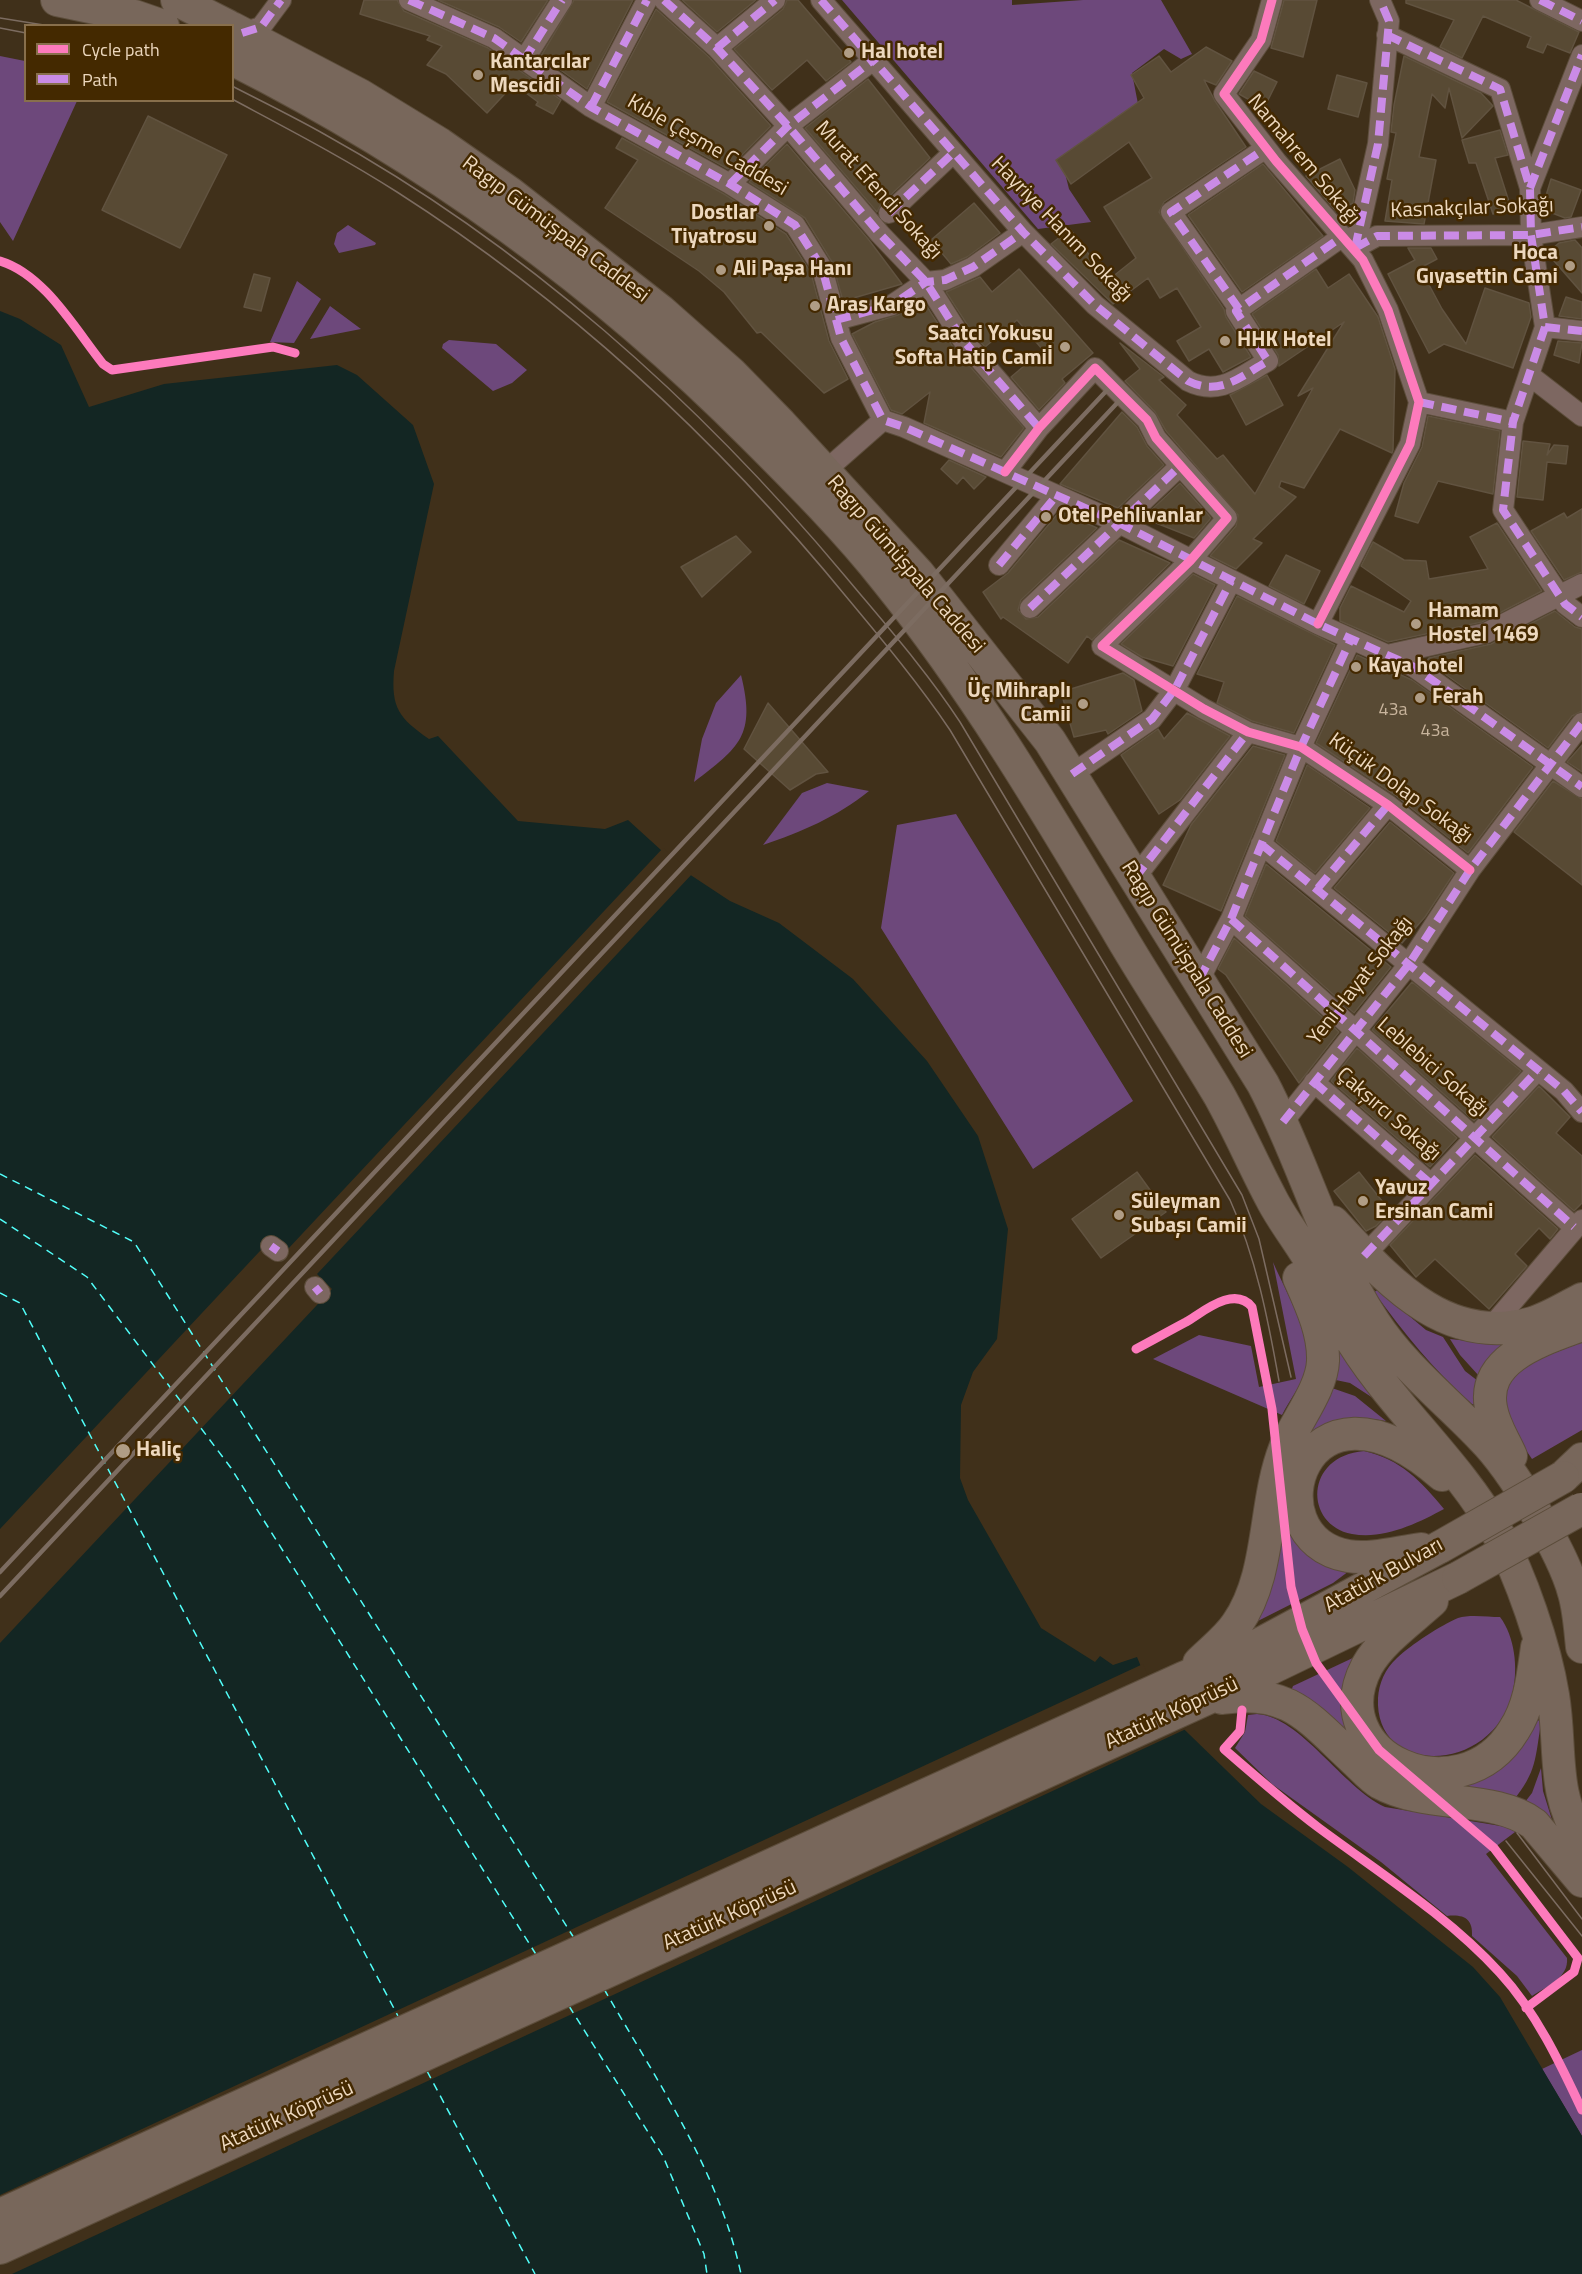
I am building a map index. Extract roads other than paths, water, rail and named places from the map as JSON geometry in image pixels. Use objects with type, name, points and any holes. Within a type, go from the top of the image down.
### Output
[{"type":"main road","name":"Ragıp Gümüşpala Caddesi","points":[[177,0],[215,24]]},
{"type":"main road","points":[[83,2],[157,24]]},
{"type":"main road","name":"Ragıp Gümüşpala Caddesi","points":[[234,36],[277,66],[321,105],[413,161],[515,230],[571,273],[711,393],[822,506],[887,580],[973,696],[1047,812],[1221,1099],[1253,1157],[1273,1202],[1313,1263],[1345,1328],[1364,1360],[1472,1492],[1499,1536],[1516,1574],[1538,1640],[1554,1702],[1564,1806],[1582,1840]]},
{"type":"main road","name":"Ragıp Gümüşpala Caddesi","points":[[277,66],[440,144],[611,270],[731,373],[918,573],[975,643],[1071,774],[1263,1084],[1283,1122],[1342,1263],[1375,1323],[1418,1376],[1485,1440],[1521,1491]]},
{"type":"main road","points":[[1315,1201],[1392,1284],[1418,1303],[1446,1318],[1491,1327],[1511,1327],[1534,1322],[1582,1299]]},
{"type":"main road","points":[[1189,1690],[1230,1634],[1250,1601],[1260,1565],[1276,1474],[1285,1447],[1322,1370],[1323,1358],[1313,1311],[1281,1239],[1273,1202]]},
{"type":"main road","points":[[1582,1325],[1513,1356],[1502,1366],[1492,1385],[1491,1406],[1496,1426],[1517,1471],[1521,1491],[1572,1568],[1582,1647]]},
{"type":"main road","points":[[1440,1547],[1360,1558],[1326,1549],[1311,1537],[1301,1520],[1296,1500],[1302,1468],[1324,1442],[1352,1433],[1366,1433],[1380,1436],[1417,1454],[1450,1481],[1472,1492]]},
{"type":"main road","name":"Atatürk Bulvarı","points":[[1189,1690],[1243,1653],[1440,1547],[1576,1468]]},
{"type":"main road","name":"Atatürk Bulvarı","points":[[1458,1578],[1582,1509]]},
{"type":"main road","points":[[1458,1578],[1373,1657],[1366,1668],[1359,1702],[1361,1720],[1369,1738],[1382,1754],[1417,1773],[1440,1774],[1462,1770],[1501,1748],[1515,1730],[1527,1702],[1538,1640]]},
{"type":"main road","name":"Atatürk Köprüsü","points":[[0,2215],[1189,1690],[1458,1578]]},
{"type":"main road","points":[[1189,1690],[1279,1699],[1305,1714],[1378,1782],[1421,1797],[1498,1808],[1524,1817],[1534,1824],[1582,1881]]},
{"type":"main road","name":"Atatürk Köprüsü","points":[[0,2248],[1189,1690]]},
{"type":"street","points":[[234,36],[261,27],[281,0]]},
{"type":"street","name":"Kıble Çeşme Caddesi","points":[[409,0],[494,39],[591,107],[730,184],[795,225],[822,268],[841,338],[883,420]]},
{"type":"street","points":[[524,60],[562,0]]},
{"type":"street","points":[[591,107],[647,0]]},
{"type":"street","name":"Murat Efendi Sokağı","points":[[664,0],[717,48],[788,126],[880,234],[926,282],[962,339],[1040,428]]},
{"type":"street","points":[[717,48],[776,0]]},
{"type":"street","name":"Hayriye Hanım Sokağı","points":[[821,0],[1023,232],[1095,305],[1188,381],[1202,388],[1223,386],[1268,361],[1236,311],[1239,309]]},
{"type":"street","name":"Namahrem Sokağı","points":[[1272,0],[1261,40],[1224,94],[1266,148],[1349,242]]},
{"type":"street","points":[[1266,148],[1171,212],[1239,309],[1349,242],[1378,144],[1389,21],[1380,0]]},
{"type":"street","points":[[1540,0],[1582,21]]},
{"type":"street","points":[[1387,35],[1500,89],[1530,188],[1531,235],[1545,327],[1513,422],[1503,510],[1562,600],[1582,617]]},
{"type":"street","points":[[1530,188],[1582,55]]},
{"type":"street","points":[[730,184],[788,126],[873,60]]},
{"type":"street","points":[[890,213],[953,153]]},
{"type":"street","name":"Kasnakçılar Sokağı","points":[[1349,242],[1377,236],[1531,235],[1580,225]]},
{"type":"street","points":[[836,320],[892,305],[926,282],[945,280],[973,267],[1023,232]]},
{"type":"street","points":[[1318,624],[1410,444],[1419,402],[1388,310],[1349,242]]},
{"type":"street","points":[[1545,327],[1582,331]]},
{"type":"street","points":[[1005,472],[1040,428],[1095,368],[1148,420],[1156,438],[1227,518],[1190,561]]},
{"type":"street","points":[[1529,375],[1582,416]]},
{"type":"street","points":[[1419,402],[1513,422]]},
{"type":"street","points":[[825,471],[883,420],[904,427],[1121,524],[1318,624],[1414,668],[1552,764],[1582,788]]},
{"type":"street","points":[[1030,608],[1180,466]]},
{"type":"street","points":[[999,565],[1057,495]]},
{"type":"street","name":"Küçük Dolap Sokağı","points":[[1190,561],[1102,646],[1204,709],[1248,732],[1301,747],[1388,805],[1470,870]]},
{"type":"street","points":[[1071,774],[1152,718],[1175,689],[1231,581]]},
{"type":"street","points":[[1388,655],[1486,633],[1562,600],[1582,584]]},
{"type":"street","points":[[1198,980],[1231,919],[1285,792],[1301,747],[1351,639]]},
{"type":"street","name":"Yeni Hayat Sokağı","points":[[1283,1122],[1353,1031],[1409,964],[1470,870],[1582,723]]},
{"type":"street","points":[[1135,878],[1248,732]]},
{"type":"street","points":[[1318,888],[1388,805]]},
{"type":"street","points":[[1261,844],[1289,868],[1318,888],[1564,1091],[1582,1112]]},
{"type":"street","name":"Leblebici Sokağı","points":[[1231,919],[1353,1031],[1578,1223]]},
{"type":"street","points":[[1364,1256],[1537,1071]]},
{"type":"street","name":"Çakşırcı Sokağı","points":[[1314,1082],[1431,1184]]},
{"type":"street","points":[[1491,1327],[1578,1223]]},
{"type":"water","points":[[0,311],[20,319],[61,345],[89,407],[164,384],[337,365],[357,375],[413,425],[434,484],[394,671],[394,694],[399,711],[404,718],[429,739],[438,736],[518,821],[605,829],[628,820],[683,870],[730,901],[779,923],[853,979],[927,1061],[978,1136],[1008,1229],[997,1339],[973,1372],[961,1405],[960,1478],[968,1500],[1041,1628],[1095,1662],[1100,1656],[1113,1665],[1137,1657],[1155,1701],[1261,1804],[1348,1867],[1473,1967],[1500,1997],[1582,2136],[1582,2274],[0,2274]]},
{"type":"tram line","points":[[0,18],[38,24]]},
{"type":"tram line","points":[[0,28],[24,33]]},
{"type":"tram line","points":[[234,87],[313,128],[398,178],[469,225],[538,276],[605,331],[669,389],[789,511],[905,648],[960,722],[1242,1195],[1259,1239],[1291,1377]]},
{"type":"tram line","points":[[234,100],[397,192],[461,235],[582,328],[695,430],[800,542],[875,632],[950,730],[1230,1200],[1254,1266],[1266,1312],[1279,1381]]},
{"type":"tram line","points":[[1517,1833],[1582,1919]]},
{"type":"tram line","points":[[1506,1841],[1582,1936]]},
{"type":"railway","points":[[0,1572],[1109,388]]},
{"type":"railway","points":[[0,1596],[1119,401]]},
{"type":"place","name":"Hal hotel","points":[[849,53]]},
{"type":"place","name":"Kantarcılar Mescidi","points":[[478,75]]},
{"type":"place","name":"Dostlar Tiyatrosu","points":[[769,226]]},
{"type":"place","name":"Hoca Gıyasettin Cami","points":[[1570,266]]},
{"type":"place","name":"Ali Paşa Hanı","points":[[721,270]]},
{"type":"place","name":"Aras Kargo","points":[[815,306]]},
{"type":"place","name":"HHK Hotel","points":[[1225,341]]},
{"type":"place","name":"Saatci Yokusu Softa Hatip Camiİ","points":[[1065,347]]},
{"type":"place","name":"Otel Pehlivanlar","points":[[1046,517]]},
{"type":"place","name":"Hamam Hostel 1469","points":[[1416,624]]},
{"type":"place","name":"Kaya hotel","points":[[1356,667]]},
{"type":"place","name":"Ferah","points":[[1420,698]]},
{"type":"place","name":"Üç Mihraplı Camii","points":[[1083,704]]},
{"type":"place","name":"Yavuz Ersinan Cami","points":[[1363,1201]]},
{"type":"place","name":"Süleyman Subaşı Camii","points":[[1119,1215]]},
{"type":"place","name":"Haliç","points":[[123,1451]]}]
